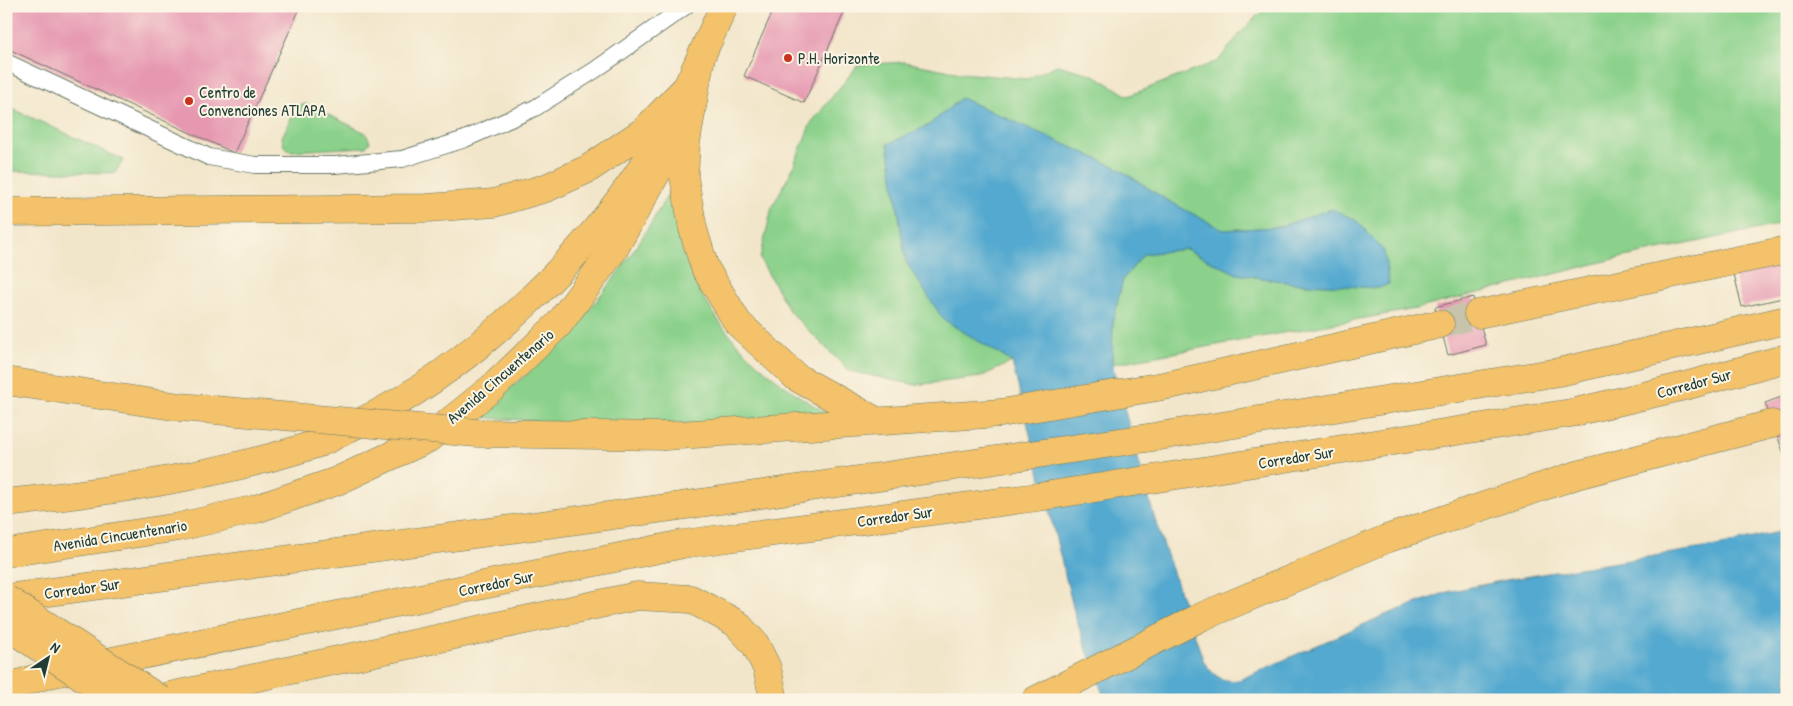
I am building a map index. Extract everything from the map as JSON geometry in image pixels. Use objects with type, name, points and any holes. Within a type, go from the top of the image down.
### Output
[{"type":"main road","name":"Avenida Cincuentenario","points":[[6,553],[179,526],[256,509],[337,480],[429,438],[493,387],[559,324],[614,249],[659,171],[690,94],[701,56],[724,6]]},
{"type":"main road","points":[[6,212],[427,208],[494,203],[546,188],[588,169],[644,131],[690,94]]},
{"type":"main road","points":[[690,94],[685,184],[693,229],[705,268],[738,323],[796,377],[876,422]]},
{"type":"main road","points":[[6,503],[209,472],[315,444],[393,406],[464,356],[553,277],[620,199],[690,94]]},
{"type":"main road","points":[[1478,314],[1787,250]]},
{"type":"main road","name":"Corredor Sur","points":[[6,598],[673,507],[1147,438],[1559,372],[1787,320]]},
{"type":"main road","points":[[6,380],[180,407],[477,433],[665,436],[1001,413],[1170,385],[1440,324]]},
{"type":"main road","name":"Corredor Sur","points":[[6,688],[49,674],[683,544],[1038,497],[1571,413],[1685,386],[1787,358]]},
{"type":"main road","points":[[1036,700],[1201,617],[1386,539],[1577,475],[1772,424]]},
{"type":"main road","points":[[151,700],[637,596],[691,599],[736,623],[755,644],[767,668],[774,700]]},
{"type":"main road","points":[[6,598],[161,700]]},
{"type":"main road","points":[[6,625],[117,700]]},
{"type":"lane","points":[[6,62],[209,157],[256,165],[335,165],[402,159],[465,139],[534,108],[595,70],[686,6]]},
{"type":"green space","points":[[1267,6],[1787,6],[1787,223],[1610,260],[1415,309],[1112,364],[1113,321],[1123,279],[1144,254],[1186,249],[1237,274],[1293,283],[1378,288],[1389,284],[1332,209],[1279,227],[1223,230],[1165,199],[1116,167],[961,98],[929,125],[888,144],[906,262],[943,319],[1012,362],[980,377],[916,385],[849,371],[790,312],[760,259],[772,207],[791,172],[811,123],[858,65],[904,62],[961,73],[1027,79],[1057,65],[1094,75],[1128,96],[1218,61],[1243,30]]},
{"type":"green space","points":[[306,104],[366,133],[370,142],[366,147],[290,151],[284,146],[282,137],[297,106]]},
{"type":"green space","points":[[6,106],[124,160],[115,173],[6,171]]},
{"type":"green space","points":[[670,190],[683,253],[697,286],[711,310],[726,331],[762,368],[782,384],[828,414],[691,424],[551,422],[474,417],[532,369],[584,315],[631,255]]},
{"type":"water","points":[[961,98],[1116,167],[1165,199],[1223,230],[1279,227],[1332,209],[1356,220],[1384,251],[1389,284],[1378,288],[1293,283],[1237,274],[1186,249],[1144,254],[1123,279],[1113,321],[1112,364],[1155,520],[1204,662],[1215,675],[1227,680],[1239,680],[1385,615],[1447,592],[1511,579],[1722,545],[1787,530],[1787,700],[1105,700],[1076,619],[1012,362],[943,319],[906,262],[888,144],[929,125]]},
{"type":"building","name":"Centro de Convenciones ATLAPA","points":[[6,6],[301,6],[234,153],[6,48]]},
{"type":"building","name":"P.H. Horizonte","points":[[775,6],[847,6],[804,103],[744,76]]},
{"type":"building","points":[[1784,263],[1787,297],[1742,307],[1734,274]]},
{"type":"building","points":[[1473,297],[1486,345],[1448,355],[1435,307]]},
{"type":"building","points":[[1787,395],[1787,462],[1765,403]]},
{"type":"tunnel","points":[[1440,324],[1478,314]]},
{"type":"place","name":"P.H. Horizonte","points":[[788,58]]},
{"type":"place","name":"Centro de Convenciones ATLAPA","points":[[189,101]]}]
